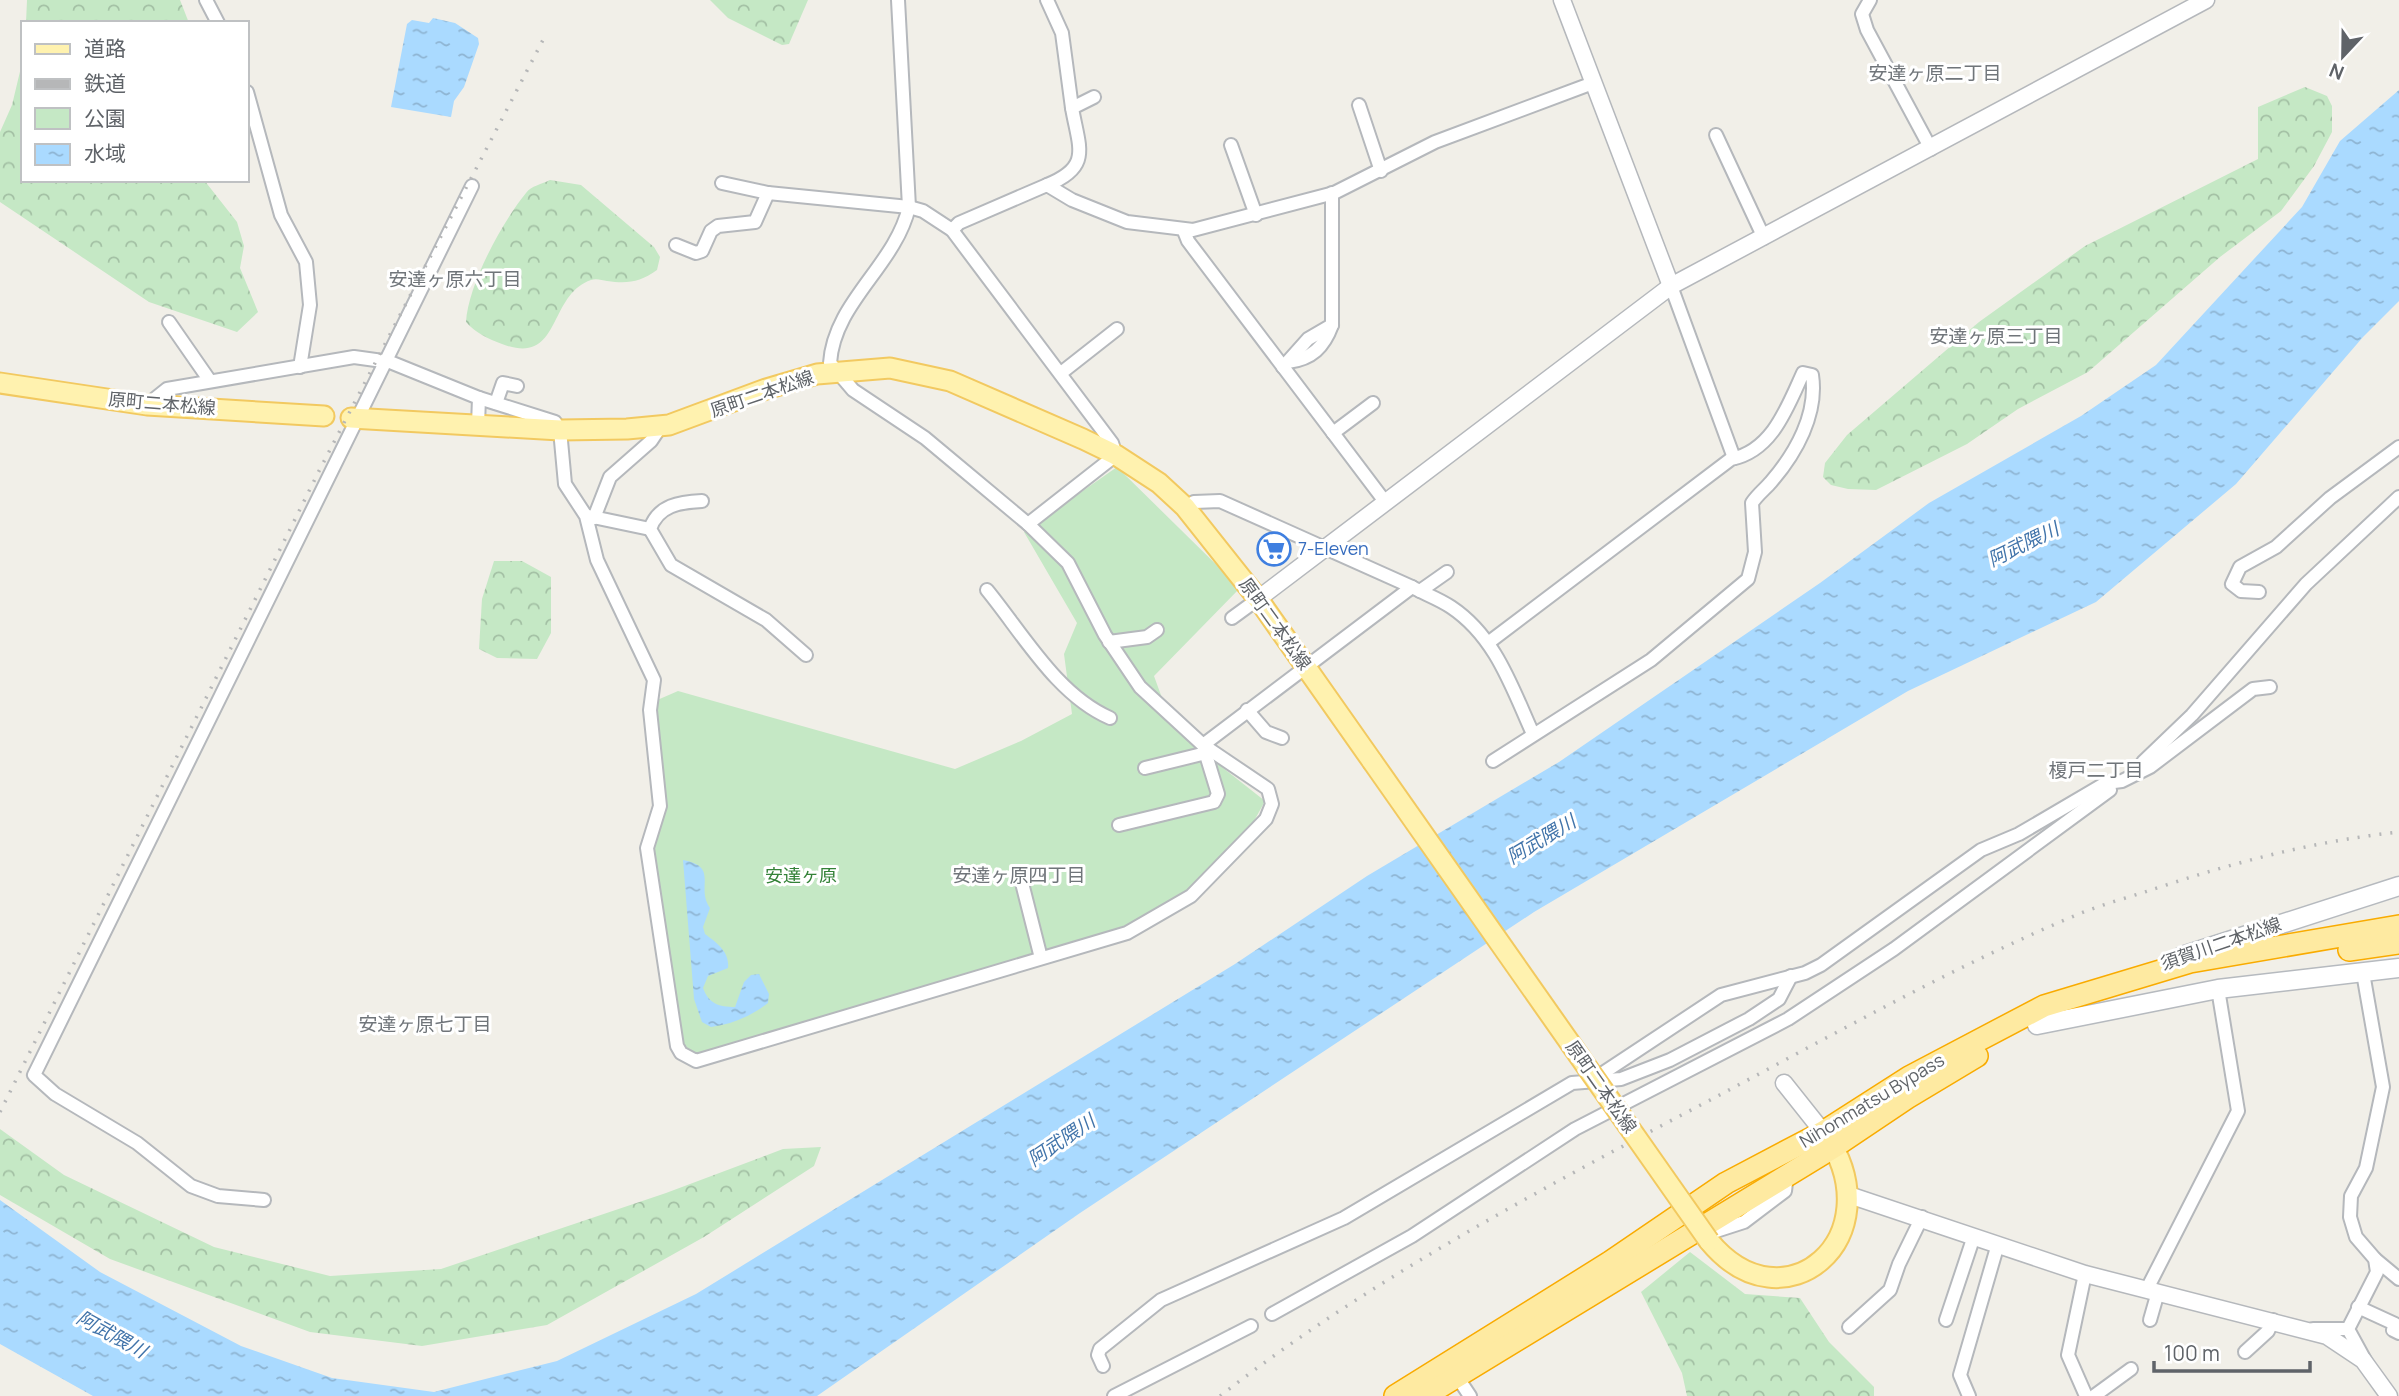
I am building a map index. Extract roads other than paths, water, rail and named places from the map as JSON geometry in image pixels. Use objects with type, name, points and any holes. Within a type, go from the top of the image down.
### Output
[{"type":"highway","name":"Nihonmatsu Bypass","points":[[1395,1396],[1610,1262],[1726,1183],[1829,1139],[1907,1098],[2040,1016],[2190,962],[2399,926]]},
{"type":"highway","name":"Nihonmatsu Bypass","points":[[2040,1016],[2157,984],[2399,943]]},
{"type":"highway","name":"Nihonmatsu Bypass","points":[[1425,1396],[1787,1175],[1829,1139]]},
{"type":"main road","name":"原町二本松線","points":[[355,419],[560,430],[661,426],[691,418],[781,384],[835,372],[890,368],[950,381],[1116,455],[1160,483],[1185,507],[1258,599],[1709,1241],[1729,1261],[1750,1272],[1779,1277],[1794,1275],[1814,1267],[1834,1247],[1845,1226],[1849,1195],[1841,1161],[1829,1139]]},
{"type":"main road","name":"原町二本松線","points":[[1,385],[147,405],[324,416]]},
{"type":"main road","name":"須賀川二本松線","points":[[2040,1016],[2178,957],[2399,886]]},
{"type":"main road","name":"須賀川二本松線","points":[[2040,1016],[2218,989],[2399,968]]},
{"type":"street","points":[[206,0],[217,21]]},
{"type":"street","points":[[147,405],[167,389],[354,358],[386,362],[479,398],[555,422],[560,430],[565,484],[590,517],[597,560],[654,680],[650,710],[660,806],[647,848],[681,1053],[696,1061],[1127,933],[1188,899],[1266,819],[1272,804],[1268,789],[1205,749],[1140,687],[1109,642],[1068,563],[1028,524],[925,438],[853,390],[830,363],[838,326],[891,251],[901,234],[909,207],[898,0]]},
{"type":"street","points":[[952,230],[959,223],[1066,178],[1079,163],[1062,33],[1047,0]]},
{"type":"street","points":[[1562,0],[1734,458]]},
{"type":"street","points":[[1870,0],[1862,14],[1867,30],[1931,149]]},
{"type":"street","points":[[1232,618],[1328,549],[1671,286],[2206,0]]},
{"type":"street","points":[[1047,186],[1072,200],[1127,222],[1184,231],[1256,215],[1332,193],[1381,171],[1434,142],[1593,83]]},
{"type":"street","points":[[248,96],[281,215],[306,262],[310,305],[300,367]]},
{"type":"street","points":[[1072,108],[1094,97]]},
{"type":"street","points":[[1359,106],[1381,171]]},
{"type":"street","points":[[1716,135],[1764,238]]},
{"type":"street","points":[[1231,145],[1256,215]]},
{"type":"street","points":[[722,183],[768,193],[909,207],[923,211],[952,230],[1061,373],[1112,443],[1116,455],[1028,524]]},
{"type":"street","points":[[264,1200],[218,1196],[191,1186],[137,1143],[55,1094],[34,1075],[472,186]]},
{"type":"street","points":[[676,245],[696,253],[702,251],[712,231],[718,226],[755,222],[768,193]]},
{"type":"street","points":[[1285,365],[1307,339],[1332,325],[1332,193]]},
{"type":"street","points":[[1184,231],[1188,241],[1285,365],[1386,503]]},
{"type":"street","points":[[169,322],[210,381]]},
{"type":"street","points":[[1061,373],[1116,329]]},
{"type":"street","points":[[1488,643],[1734,458],[1750,454],[1765,441],[1784,415],[1803,373],[1812,375],[1814,390],[1799,440],[1788,461],[1752,503],[1755,552],[1748,579],[1651,660],[1493,761]]},
{"type":"street","points":[[496,403],[503,383],[517,386]]},
{"type":"street","points":[[478,425],[479,398]]},
{"type":"street","points":[[1333,433],[1373,403]]},
{"type":"street","points":[[590,517],[610,477],[651,441],[661,426]]},
{"type":"street","points":[[2259,592],[2241,591],[2232,584],[2240,567],[2276,547],[2330,498],[2399,447]]},
{"type":"street","points":[[2143,761],[2192,715],[2306,584],[2399,498]]},
{"type":"street","points":[[650,529],[667,507],[678,502],[702,501]]},
{"type":"street","points":[[1185,507],[1194,502],[1220,501],[1451,607],[1488,643],[1498,657],[1532,734]]},
{"type":"street","points":[[590,517],[650,529],[671,565],[766,620],[806,655]]},
{"type":"street","points":[[1145,768],[1205,749],[1247,710],[1416,589],[1447,572]]},
{"type":"street","points":[[987,590],[1078,699],[1086,707],[1110,718]]},
{"type":"street","points":[[1109,642],[1147,637],[1157,630]]},
{"type":"street","points":[[1594,1079],[1704,1006],[1737,989],[1791,976],[1826,961],[1981,850],[2019,834],[2106,783],[2122,781],[2150,767],[2253,689],[2270,687]]},
{"type":"street","points":[[1247,710],[1266,732],[1282,737]]},
{"type":"street","points":[[1119,825],[1214,802],[1218,794],[1205,749]]},
{"type":"street","points":[[1272,1314],[1412,1236],[1575,1129],[1788,1019],[1892,951],[2110,790]]},
{"type":"street","points":[[1022,883],[1041,958]]},
{"type":"street","points":[[2363,973],[2383,1087],[2366,1168],[2351,1196],[2350,1217],[2357,1237],[2375,1259],[2399,1279]]},
{"type":"street","points":[[1103,1366],[1098,1355],[1100,1349],[1161,1300],[1260,1253],[1344,1218],[1572,1083],[1621,1079],[1705,1042],[1769,1007],[1779,999],[1791,976]]},
{"type":"street","points":[[2150,1320],[2152,1291],[2238,1111],[2218,989]]},
{"type":"street","points":[[1784,1083],[1829,1139]]},
{"type":"street","points":[[1444,1396],[1692,1241],[1723,1226],[1744,1222],[1785,1191],[1787,1175]]},
{"type":"street","points":[[1849,1195],[1922,1217],[2085,1274],[2305,1328],[2340,1342],[2371,1370]]},
{"type":"street","points":[[1849,1327],[1890,1290],[1899,1264],[1922,1217]]},
{"type":"street","points":[[1946,1321],[1974,1236]]},
{"type":"street","points":[[1969,1396],[1960,1375],[1998,1244]]},
{"type":"street","points":[[2348,1329],[2373,1283],[2377,1272],[2375,1259]]},
{"type":"street","points":[[2085,1274],[2068,1355],[2086,1396]]},
{"type":"street","points":[[2358,1307],[2395,1324],[2393,1330],[2399,1333]]},
{"type":"street","points":[[2245,1352],[2268,1331],[2273,1320]]},
{"type":"street","points":[[1114,1396],[1251,1326]]},
{"type":"street","points":[[2305,1328],[2348,1329]]},
{"type":"street","points":[[2348,1329],[2389,1396]]},
{"type":"street","points":[[2094,1396],[2131,1369]]},
{"type":"street","points":[[1462,1384],[1470,1396]]},
{"type":"water","points":[[433,18],[455,23],[478,38],[479,44],[464,87],[454,101],[451,117],[391,107],[407,24],[412,20],[429,23]]},
{"type":"water","name":"阿武隈川","points":[[2399,90],[2399,301],[2363,337],[2236,484],[2096,602],[1908,691],[1534,912],[1080,1213],[817,1396],[93,1396],[0,1344],[0,1200],[100,1272],[241,1346],[332,1378],[434,1392],[557,1361],[696,1294],[1235,964],[1367,876],[1559,762],[1820,583],[1929,503],[2081,416],[2156,365],[2302,207],[2340,141]]},
{"type":"water","points":[[683,860],[694,863],[704,873],[706,900],[710,908],[703,927],[705,934],[725,953],[728,962],[728,968],[708,976],[703,988],[708,998],[724,1006],[735,1007],[744,982],[751,975],[759,974],[769,994],[768,1003],[762,1008],[727,1024],[711,1027],[702,1022],[694,999]]},
{"type":"railway","points":[[0,1112],[320,469],[544,38]]},
{"type":"railway","points":[[1220,1396],[1337,1312],[1522,1201],[1894,1002],[1986,956],[2088,910],[2215,870],[2306,847],[2399,832]]},
{"type":"place","name":"7-Eleven","points":[[1274,549]]},
{"type":"district","name":"安達ヶ原二丁目","points":[[1935,73]]},
{"type":"district","name":"安達ヶ原六丁目","points":[[455,279]]},
{"type":"district","name":"安達ヶ原三丁目","points":[[1996,336]]},
{"type":"district","name":"榎戸二丁目","points":[[2096,770]]},
{"type":"district","name":"安達ヶ原四丁目","points":[[1019,875]]},
{"type":"district","name":"安達ヶ原七丁目","points":[[425,1024]]},
{"type":"park label","name":"安達ヶ原","points":[[801,876]]}]
